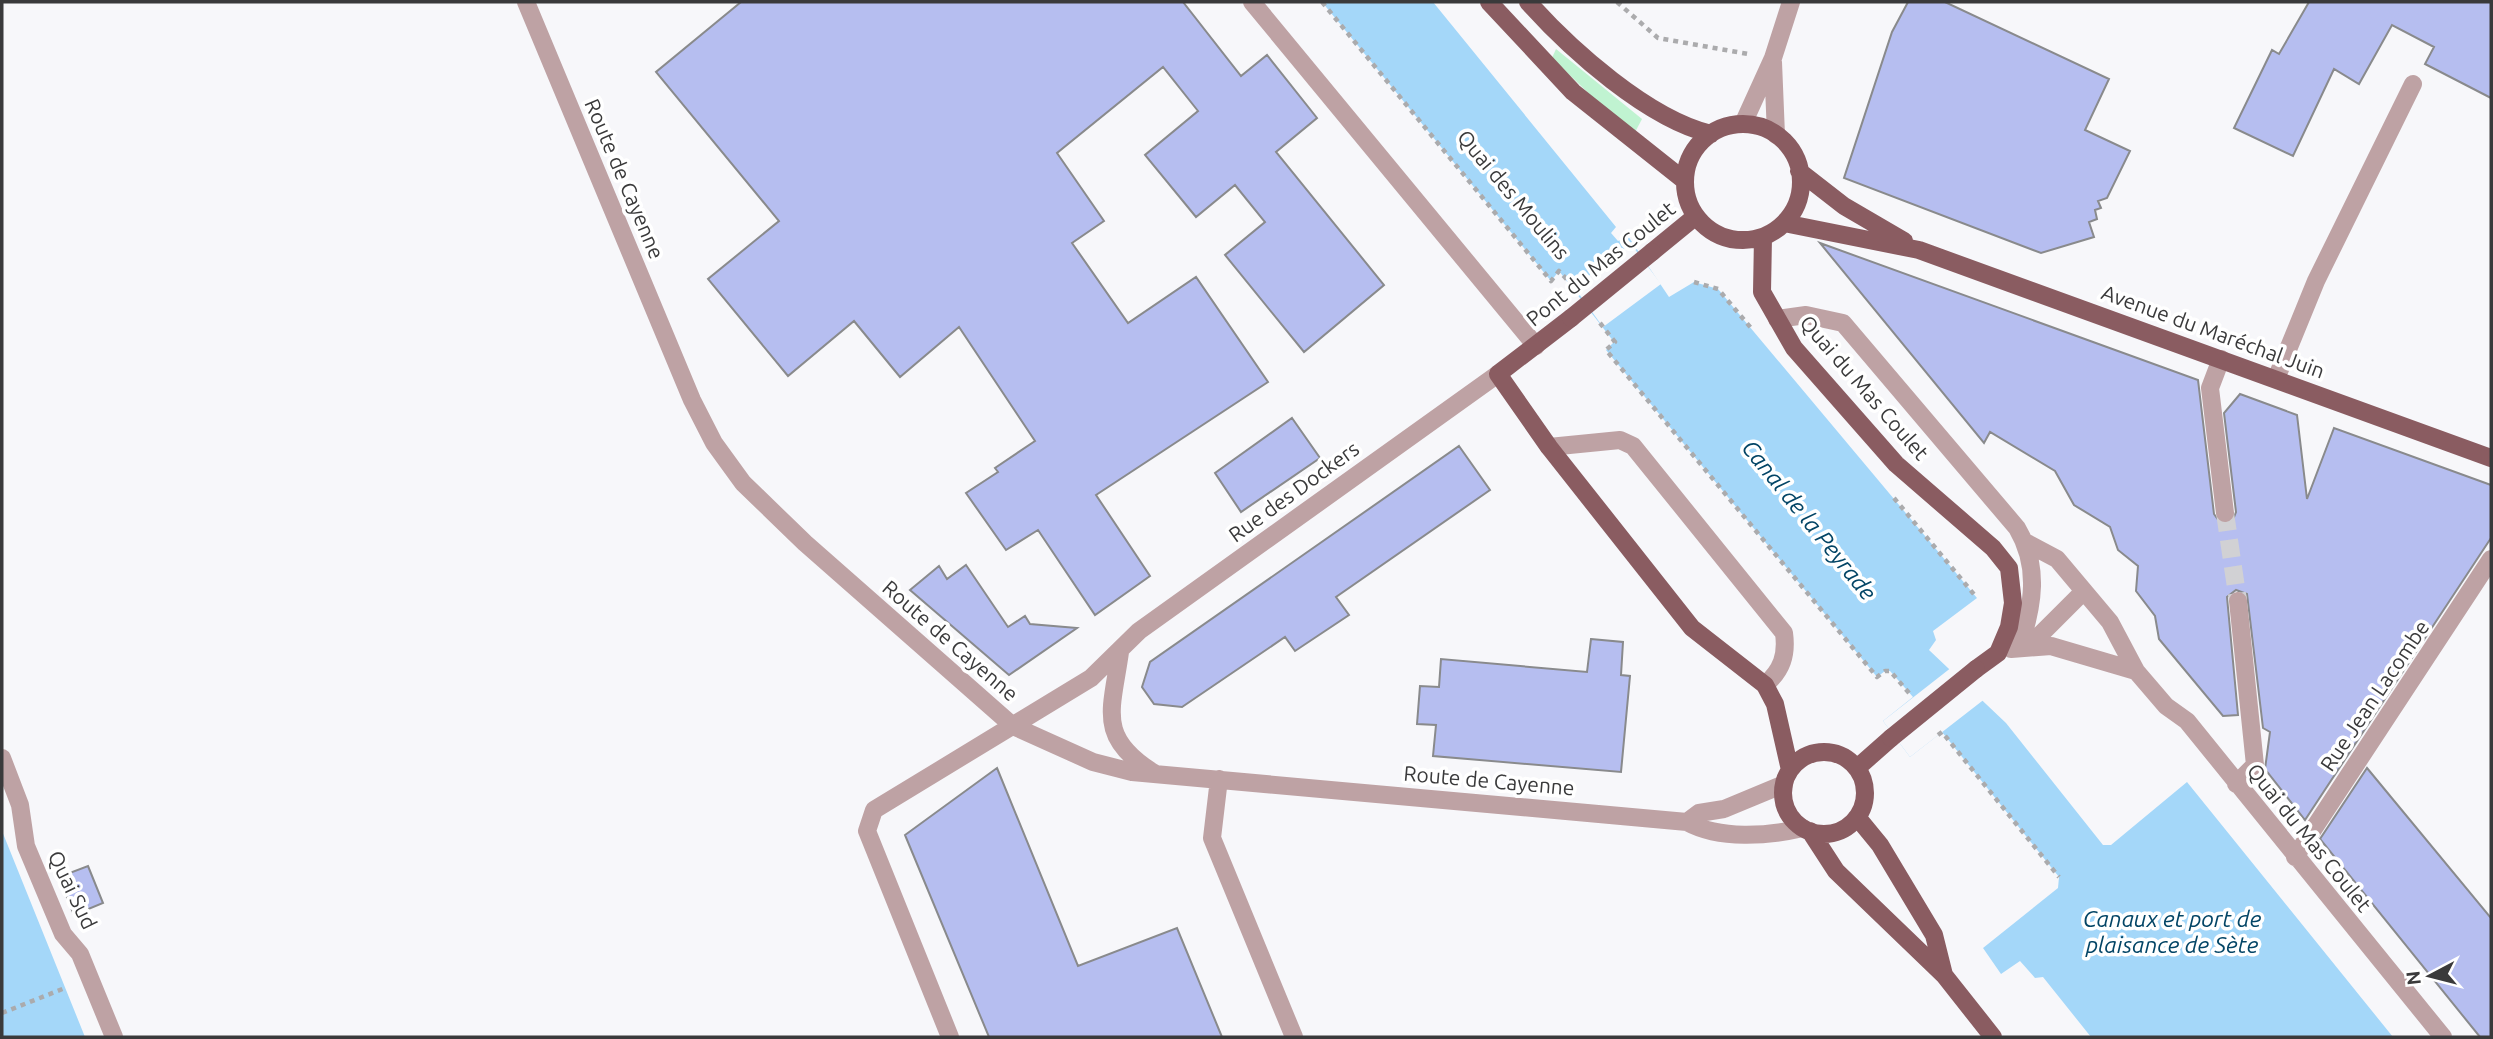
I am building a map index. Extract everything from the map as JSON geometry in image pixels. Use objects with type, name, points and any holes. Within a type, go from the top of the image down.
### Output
[{"type":"main road","points":[[1489,2],[1573,92],[1685,181]]},
{"type":"main road","points":[[1528,2],[1583,56],[1659,112],[1690,129],[1711,134]]},
{"type":"main road","points":[[1743,124],[1760,127],[1776,135],[1795,157],[1800,190],[1795,207],[1784,223],[1763,237],[1749,240],[1726,237],[1706,227],[1687,200],[1685,181],[1688,163],[1697,146],[1711,134],[1743,124]]},
{"type":"main road","points":[[1799,171],[1844,205],[1919,250]]},
{"type":"main road","name":"Pont du Mas Coulet","points":[[1536,346],[1696,216]]},
{"type":"main road","points":[[1784,223],[1919,250]]},
{"type":"main road","name":"Quai du Mas Coulet","points":[[1763,237],[1762,292],[1794,348],[1896,464],[1993,548],[2009,568],[2012,604],[2009,627],[1998,653]]},
{"type":"main road","name":"Avenue du Maréchal Juin","points":[[1919,250],[2491,458]]},
{"type":"main road","points":[[1536,346],[1498,374],[1549,447],[1692,628],[1765,685],[1775,704],[1787,777],[1786,809],[1806,830],[1836,871],[1944,975],[1993,1037]]},
{"type":"main road","points":[[1857,768],[1998,653]]},
{"type":"main road","points":[[1787,777],[1799,761],[1823,752],[1836,754],[1857,768],[1865,792],[1857,817],[1841,830],[1831,833],[1806,830]]},
{"type":"main road","points":[[1857,817],[1881,845],[1934,936],[1944,975]]},
{"type":"street","name":"Route de Cayenne","points":[[526,2],[692,400],[714,443],[743,483],[805,543],[1013,726],[1093,762],[1156,774],[1687,822],[1701,830],[1772,835],[1806,830]]},
{"type":"street","points":[[1252,2],[1536,346]]},
{"type":"street","points":[[1743,124],[1773,58],[1791,2]]},
{"type":"street","points":[[1773,58],[1776,135]]},
{"type":"street","points":[[2276,379],[2316,281],[2413,83]]},
{"type":"street","name":"Quai du Mas Coulet","points":[[1777,319],[1806,315],[1843,323],[2017,528],[2025,542],[2034,579],[2024,646]]},
{"type":"street","points":[[2221,359],[2210,388],[2225,513]]},
{"type":"street","name":"Rue des Dockers","points":[[950,1037],[867,831],[874,810],[1091,678],[1139,631],[1498,374]]},
{"type":"street","points":[[1549,447],[1620,440],[1633,446],[1784,633],[1787,652],[1776,675],[1765,685]]},
{"type":"street","name":"Quai du Mas Coulet","points":[[2025,542],[2057,559],[2110,622],[2136,671],[2166,706],[2186,720],[2294,857],[2443,1037]]},
{"type":"street","name":"Rue Jean Lacombe","points":[[2294,857],[2491,559]]},
{"type":"street","points":[[2024,646],[2084,591]]},
{"type":"street","points":[[2236,784],[2255,765],[2238,601]]},
{"type":"street","points":[[1998,653],[2024,646],[2051,646],[2136,671]]},
{"type":"street","points":[[1120,652],[1112,715],[1113,732],[1122,748],[1156,774]]},
{"type":"street","name":"Quai Sud","points":[[2,758],[20,805],[26,846],[63,934],[80,954],[114,1037]]},
{"type":"street","name":"Route de Cayenne","points":[[1687,822],[1699,813],[1724,809],[1787,777]]},
{"type":"street","points":[[1219,779],[1212,838],[1294,1037]]},
{"type":"path","name":"Quai des Moulins","points":[[1322,2],[1551,281],[1559,271],[1574,287]]},
{"type":"path","points":[[1618,2],[1658,38],[1773,58]]},
{"type":"path","points":[[1596,317],[1615,342],[1606,350],[1877,677],[1885,671],[1891,671],[1913,698]]},
{"type":"path","points":[[1931,740],[1942,732],[2059,877]]},
{"type":"path","points":[[2,1013],[65,988]]},
{"type":"green space","points":[[1556,49],[1642,119],[1633,136],[1552,58]]},
{"type":"water","points":[[1322,2],[1433,2],[1616,227],[1611,233],[1618,241],[1628,236],[1669,297],[1694,282],[1718,289],[1977,598],[1933,631],[1936,640],[1929,650],[2006,723],[2103,845],[2111,845],[2187,782],[2393,1037],[2091,1037],[2043,977],[2035,978],[2020,961],[2001,974],[1983,948],[2058,888],[2059,877],[1942,732],[1910,757],[1883,721],[1913,697],[1890,671],[1877,677],[1606,350],[1614,342],[1559,271],[1551,281]]},
{"type":"water","points":[[2,831],[85,1037],[2,1037]]},
{"type":"pier","points":[[1631,244],[1661,284],[1603,327],[1574,287]]},
{"type":"pier","points":[[1952,667],[1986,698],[1910,757],[1883,721]]},
{"type":"building","points":[[741,2],[1183,2],[1241,76],[1267,55],[1317,118],[1276,152],[1384,285],[1304,352],[1225,255],[1265,222],[1235,185],[1196,217],[1145,155],[1198,111],[1163,67],[1057,153],[1104,221],[1072,243],[1128,323],[1196,277],[1268,382],[1096,495],[1150,576],[1095,615],[1038,530],[1006,550],[966,493],[998,472],[995,468],[1035,441],[959,327],[900,377],[854,321],[788,376],[708,279],[779,221],[656,72]]},
{"type":"building","points":[[1908,2],[1945,2],[2109,79],[2085,130],[2130,151],[2107,198],[2098,201],[2101,208],[2095,210],[2097,219],[2089,222],[2094,237],[2041,253],[1844,178],[1892,32]]},
{"type":"building","points":[[2309,2],[2491,2],[2491,98],[2425,64],[2434,47],[2392,25],[2359,84],[2334,69],[2293,156],[2234,128],[2272,50],[2279,54]]},
{"type":"building","points":[[1820,243],[2198,380],[2214,514],[2221,524],[2232,522],[2236,512],[2224,413],[2240,394],[2297,415],[2307,499],[2334,428],[2491,485],[2491,538],[2305,820],[2265,769],[2270,732],[2263,728],[2247,594],[2236,590],[2227,597],[2238,715],[2223,716],[2159,639],[2155,616],[2136,591],[2138,566],[2118,550],[2110,527],[2074,505],[2055,471],[1990,432],[1984,443]]},
{"type":"building","points":[[1292,418],[1320,458],[1241,512],[1215,473]]},
{"type":"building","points":[[1459,446],[1490,490],[1336,597],[1349,615],[1295,651],[1285,637],[1182,707],[1154,704],[1142,687],[1150,662]]},
{"type":"building","points":[[966,565],[1008,627],[1025,616],[1030,624],[1077,628],[1009,675],[910,590],[939,566],[947,579]]},
{"type":"building","points":[[1591,639],[1623,642],[1621,675],[1630,676],[1621,772],[1433,756],[1436,725],[1417,724],[1420,686],[1439,687],[1441,659],[1587,672]]},
{"type":"building","points":[[997,768],[1078,966],[1177,928],[1222,1037],[989,1037],[905,835]]},
{"type":"building","points":[[2367,768],[2491,918],[2491,1037],[2480,1037],[2320,839]]},
{"type":"building","points":[[88,866],[103,903],[74,915],[59,877]]},
{"type":"tunnel","points":[[2225,513],[2238,601]]},
{"type":"water label","name":"Canal de la Peyrade","points":[[1809,520]]},
{"type":"water label","name":"Canaux et port de plaisance de Sète","points":[[2172,932]]}]
